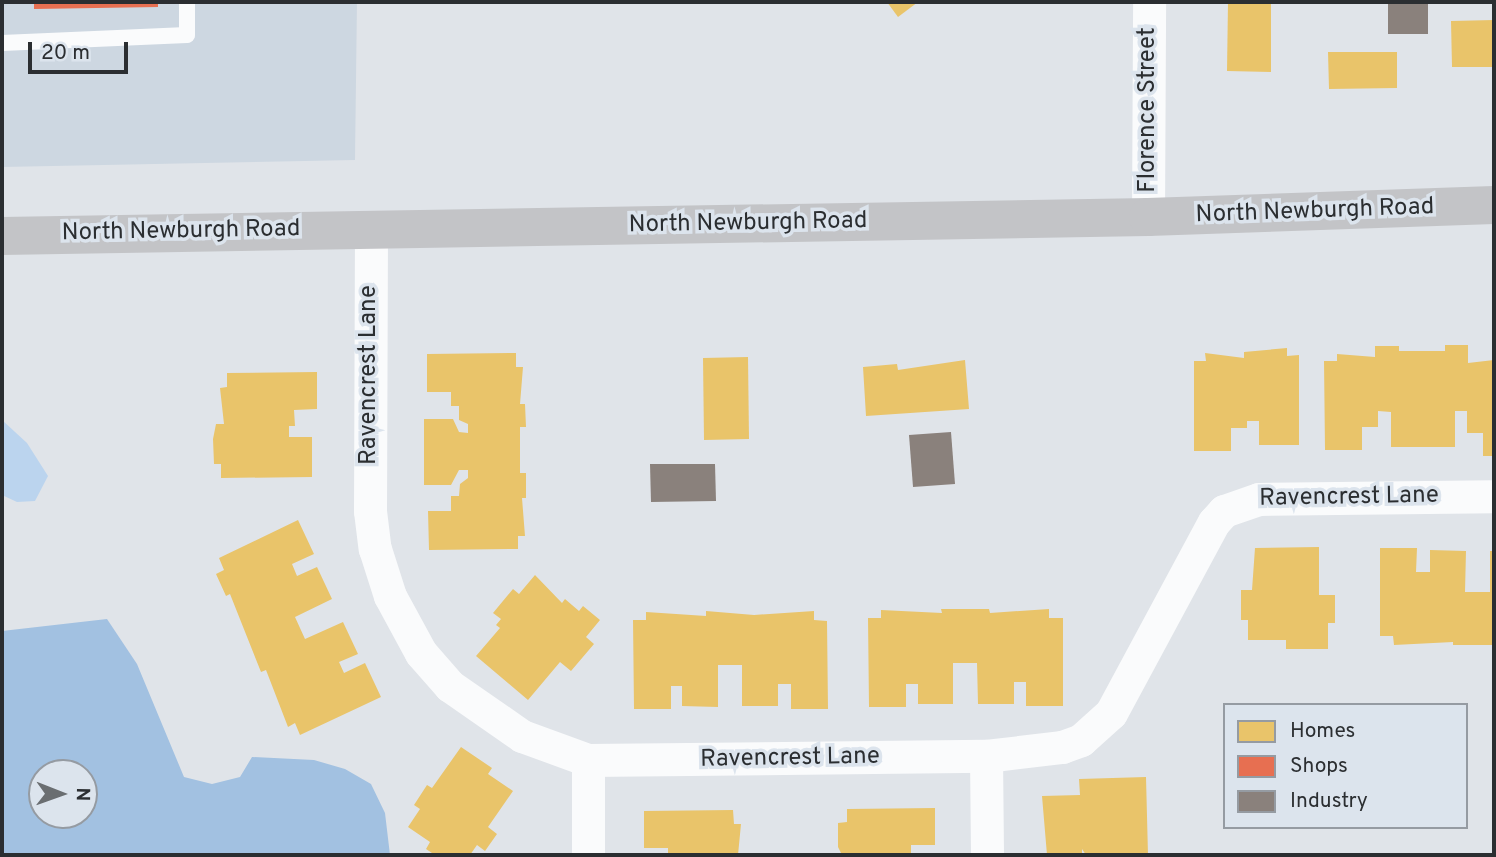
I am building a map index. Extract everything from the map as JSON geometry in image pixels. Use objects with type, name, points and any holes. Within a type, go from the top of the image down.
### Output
[{"type":"main road","name":"North Newburgh Road","points":[[2,236],[1149,218],[1494,205]]},
{"type":"street","name":"Florence Street","points":[[1149,2],[1149,218]]},
{"type":"street","name":"Ravencrest Lane","points":[[370,229],[370,511],[390,596],[421,653],[450,686],[522,736],[588,760],[986,756],[1062,747],[1103,723],[1213,522],[1242,501],[1494,496]]},
{"type":"street","points":[[986,756],[987,855]]},
{"type":"street","points":[[588,760],[588,855]]},
{"type":"lane","points":[[2,43],[187,35],[187,2]]},
{"type":"shaded area","points":[[2,2],[357,2],[355,160],[2,167]]},
{"type":"shaded area","points":[[2,420],[27,443],[48,476],[35,501],[17,502],[2,495]]},
{"type":"shaded area","points":[[107,619],[137,664],[184,777],[212,784],[240,777],[252,757],[314,760],[345,769],[371,784],[385,813],[390,855],[2,855],[2,631]]},
{"type":"building: Homes","points":[[887,2],[918,2],[898,17]]},
{"type":"building: Homes","points":[[1228,2],[1271,2],[1271,72],[1227,71]]},
{"type":"building: Homes","points":[[1494,20],[1494,67],[1452,67],[1451,21]]},
{"type":"building: Homes","points":[[1328,52],[1397,52],[1397,88],[1329,89]]},
{"type":"building: Homes","points":[[1445,345],[1468,345],[1468,363],[1494,360],[1494,456],[1483,456],[1483,433],[1467,433],[1467,411],[1455,411],[1455,447],[1391,447],[1391,412],[1378,411],[1378,427],[1362,427],[1362,450],[1325,450],[1324,361],[1337,361],[1337,354],[1375,357],[1375,346],[1399,346],[1399,351],[1445,351]]},
{"type":"building: Homes","points":[[1287,348],[1287,356],[1299,355],[1299,445],[1259,445],[1259,421],[1247,421],[1247,428],[1231,428],[1231,451],[1194,451],[1194,361],[1206,361],[1205,353],[1244,358],[1244,352]]},
{"type":"building: Homes","points":[[516,353],[516,367],[523,367],[520,404],[525,404],[526,427],[520,427],[520,473],[526,473],[526,498],[522,498],[525,536],[518,536],[518,549],[429,550],[428,511],[451,511],[451,496],[459,496],[460,484],[468,478],[468,470],[459,470],[451,485],[424,485],[424,419],[453,419],[459,432],[468,433],[468,424],[459,420],[459,406],[451,406],[451,392],[427,392],[427,354]]},
{"type":"building: Homes","points":[[748,357],[749,439],[704,440],[703,358]]},
{"type":"building: Homes","points":[[965,360],[969,409],[866,416],[863,367],[897,364],[898,370]]},
{"type":"building: Homes","points":[[317,372],[317,409],[294,410],[295,426],[289,426],[289,437],[312,437],[312,477],[221,478],[221,464],[214,464],[213,439],[216,424],[224,424],[220,388],[227,387],[227,373]]},
{"type":"building: Homes","points":[[298,520],[314,554],[292,564],[297,576],[317,567],[332,599],[295,617],[305,639],[343,622],[358,654],[339,662],[344,673],[365,663],[381,697],[300,735],[295,723],[288,727],[266,670],[261,672],[230,594],[226,596],[216,574],[224,570],[219,558]]},
{"type":"building: Homes","points":[[1319,547],[1319,595],[1335,595],[1335,623],[1328,623],[1328,649],[1286,649],[1286,640],[1248,640],[1248,620],[1241,620],[1241,590],[1252,590],[1255,548]]},
{"type":"building: Homes","points":[[1380,548],[1417,548],[1416,572],[1430,572],[1430,550],[1466,551],[1465,592],[1490,592],[1490,551],[1494,551],[1494,645],[1453,645],[1453,642],[1394,645],[1393,636],[1380,636]]},
{"type":"building: Homes","points":[[535,575],[562,603],[565,599],[579,611],[583,606],[600,620],[586,637],[594,644],[571,671],[560,662],[528,700],[476,656],[500,628],[496,625],[501,619],[493,613],[513,589],[519,594]]},
{"type":"building: Homes","points":[[941,609],[989,609],[990,613],[1049,609],[1049,618],[1063,618],[1063,706],[1026,706],[1026,682],[1014,682],[1014,704],[978,704],[977,663],[953,663],[953,704],[918,704],[918,684],[906,684],[906,707],[869,707],[868,618],[881,618],[881,610],[942,613]]},
{"type":"building: Homes","points":[[706,611],[754,615],[814,611],[814,620],[827,621],[828,709],[791,709],[791,684],[778,684],[778,706],[742,706],[742,665],[718,665],[718,707],[682,706],[682,686],[671,686],[671,709],[634,709],[633,620],[646,620],[646,612],[706,616]]},
{"type":"building: Homes","points":[[461,747],[492,768],[488,774],[513,791],[488,827],[497,834],[485,851],[477,845],[470,855],[435,855],[426,849],[430,842],[408,827],[420,809],[414,805],[427,785],[432,788]]},
{"type":"building: Homes","points":[[1146,777],[1148,855],[1086,855],[1082,849],[1082,855],[1047,855],[1042,796],[1080,795],[1079,779]]},
{"type":"building: Homes","points":[[935,808],[935,845],[911,845],[911,855],[842,855],[838,847],[838,823],[847,822],[847,809]]},
{"type":"building: Homes","points":[[733,810],[734,824],[741,824],[738,855],[668,855],[668,848],[644,848],[644,811]]},
{"type":"building: Shops","points":[[34,2],[158,2],[158,7],[34,9]]},
{"type":"building: Industry","points":[[1388,2],[1428,2],[1428,34],[1388,34]]},
{"type":"building: Industry","points":[[951,432],[955,484],[913,487],[909,435]]},
{"type":"building: Industry","points":[[650,464],[715,464],[716,501],[651,502]]}]
